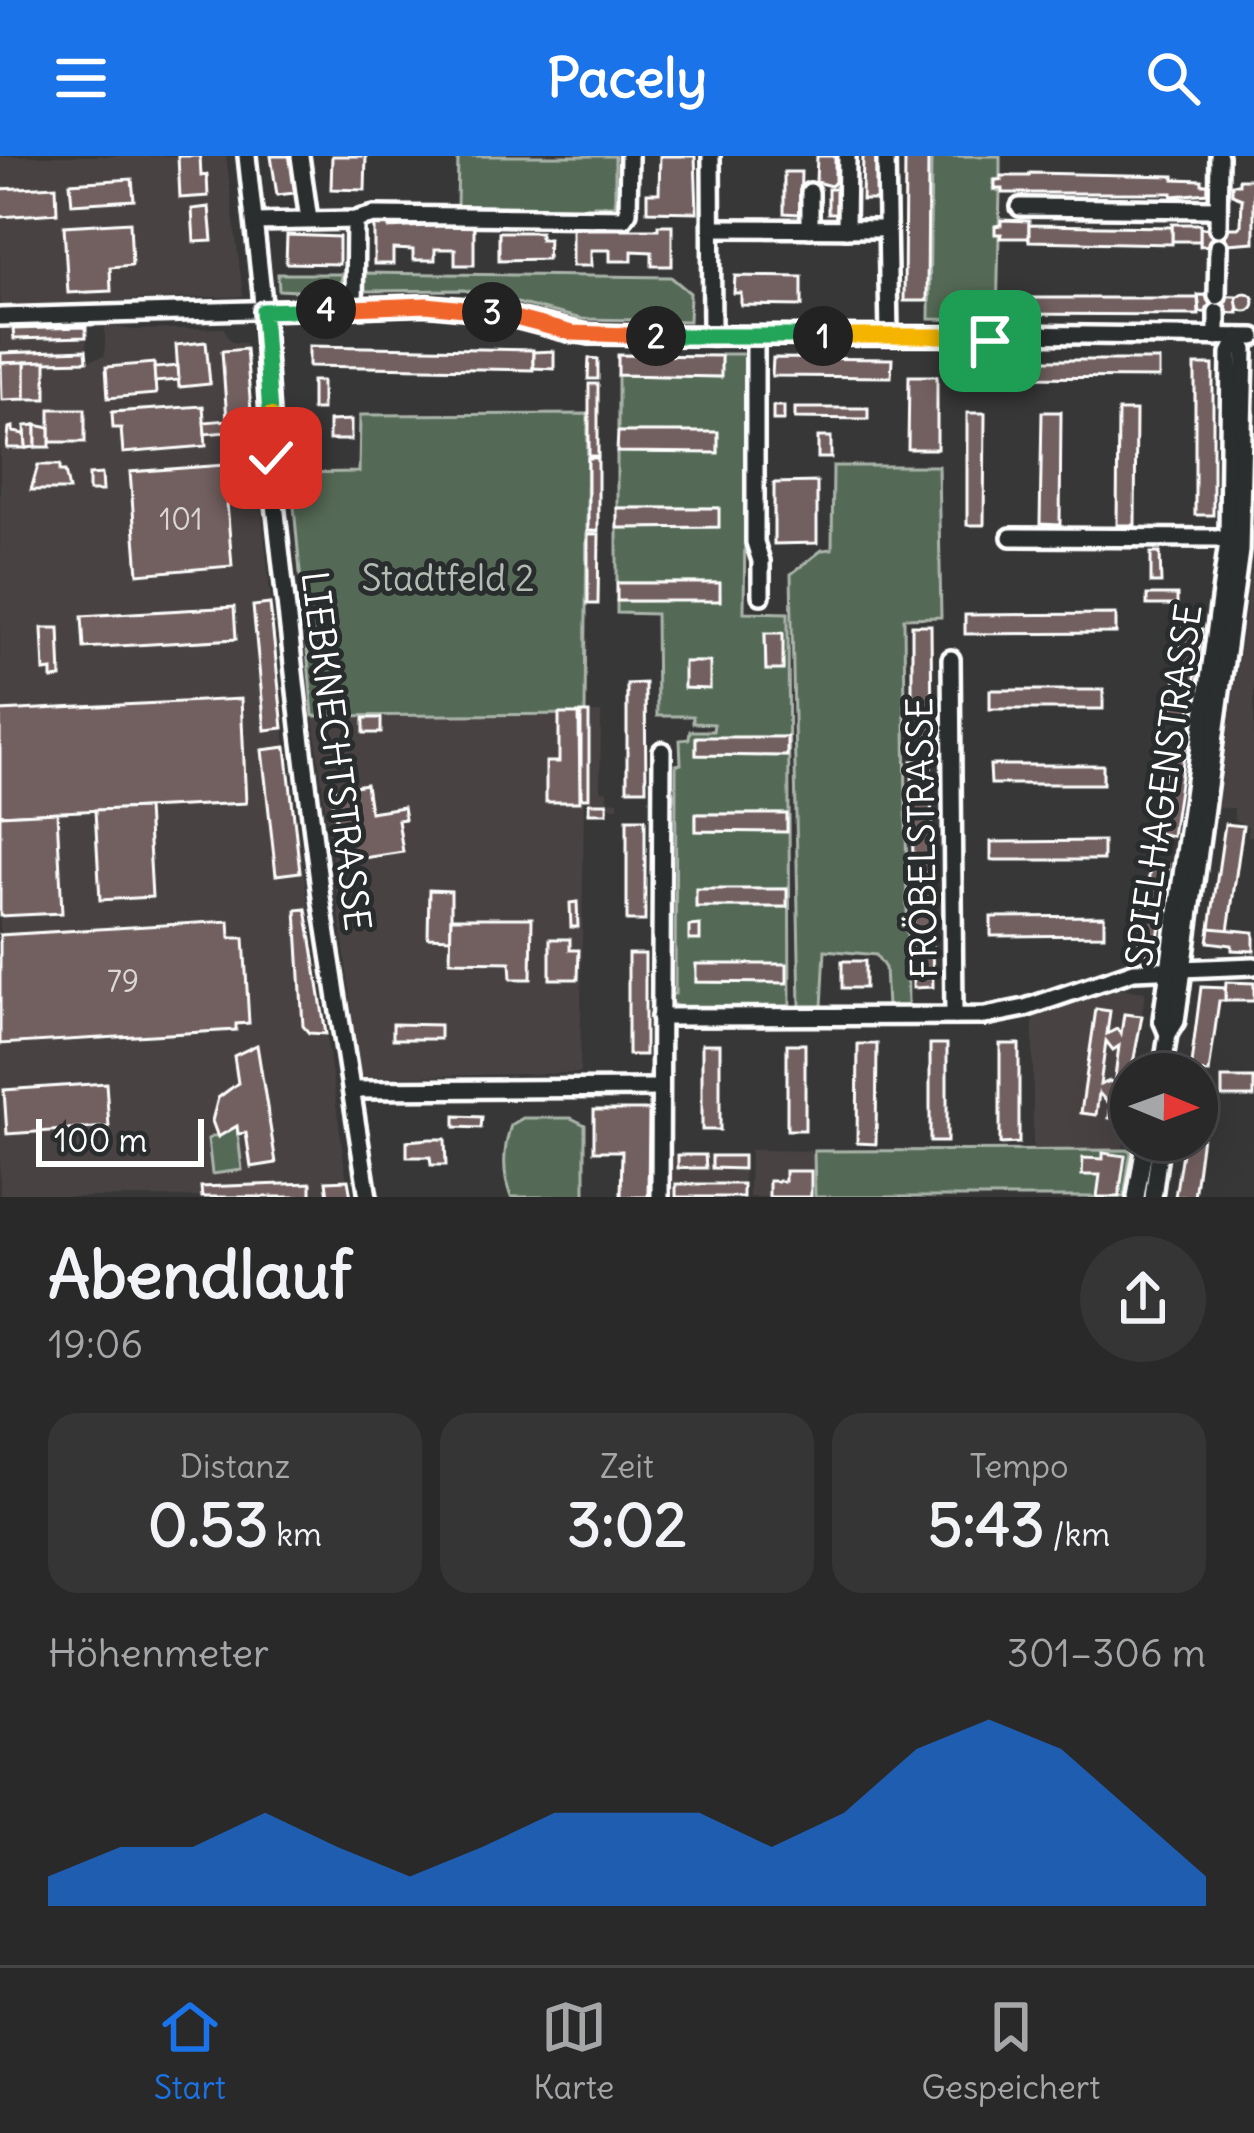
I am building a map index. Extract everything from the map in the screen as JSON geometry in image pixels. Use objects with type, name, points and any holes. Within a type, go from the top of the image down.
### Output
[{"type":"street","name":"LIEBKNECHTSTRASSE","points":[[247,156],[263,311],[273,486],[321,897],[368,1197]]},
{"type":"street","points":[[300,156],[308,220]]},
{"type":"street","points":[[255,221],[355,220],[374,215],[623,219],[628,212],[628,156]]},
{"type":"street","points":[[711,156],[712,336]]},
{"type":"street","points":[[846,229],[847,156]]},
{"type":"street","points":[[886,156],[889,336]]},
{"type":"street","points":[[1218,228],[1220,156]]},
{"type":"street","points":[[810,192],[810,229]]},
{"type":"street","points":[[1020,207],[1218,209]]},
{"type":"street","points":[[354,308],[355,220]]},
{"type":"street","points":[[712,228],[886,230]]},
{"type":"street","points":[[1216,337],[1218,246]]},
{"type":"street","points":[[0,317],[462,307],[581,334],[942,336],[967,331],[1246,337]]},
{"type":"street","points":[[755,336],[755,542],[761,562],[761,595]]},
{"type":"street","name":"SPIELHAGENSTRASSE","points":[[1165,1053],[1176,1021],[1176,968],[1234,547],[1246,337]]},
{"type":"street","points":[[1011,537],[1219,538],[1234,547]]},
{"type":"street","name":"FRÖBELSTRASSE","points":[[951,659],[954,1016]]},
{"type":"street","points":[[660,1197],[662,751]]},
{"type":"street","name":"FRÖBELSTRASSE","points":[[660,1017],[954,1016],[1016,1011],[1114,975],[1254,966]]},
{"type":"street","points":[[352,1090],[661,1088]]},
{"type":"street","points":[[1136,1197],[1142,1161]]},
{"type":"street","points":[[1153,1197],[1158,1161]]},
{"type":"shaded area","points":[[0,156],[226,156],[243,296],[0,305]]},
{"type":"shaded area","points":[[105,325],[132,330],[224,328],[231,342],[245,343],[284,732],[349,1197],[0,1197],[0,329],[86,326],[87,361],[105,356]]},
{"type":"shaded area","points":[[1254,549],[1254,836],[1248,836],[1248,826],[1234,820],[1234,808],[1218,808]]},
{"type":"shaded area","points":[[601,713],[600,790],[607,791],[607,800],[618,801],[618,807],[607,807],[607,813],[589,813],[589,798],[584,799],[580,1073],[361,1077],[313,716]]},
{"type":"shaded area","points":[[1109,988],[1145,992],[1137,1053],[1110,1053],[1110,1150],[1033,1152],[1033,1017]]},
{"type":"shaded area","points":[[750,1150],[814,1151],[815,1197],[749,1197]]},
{"type":"shaded area","points":[[667,1154],[744,1154],[743,1197],[666,1197]]},
{"type":"green space","points":[[458,156],[615,156],[615,205],[594,205],[593,212],[457,208]]},
{"type":"green space","points":[[931,156],[1000,156],[1000,179],[994,180],[994,190],[1000,191],[997,320],[929,319]]},
{"type":"green space","points":[[361,273],[671,277],[690,293],[689,321],[582,319],[464,290],[365,291]]},
{"type":"green space","points":[[278,274],[343,274],[337,293],[279,290]]},
{"type":"green space","points":[[721,354],[747,354],[744,612],[788,613],[790,1007],[677,1006],[666,1001],[666,995],[675,994],[680,740],[689,739],[690,731],[713,731],[714,724],[693,723],[693,716],[657,716],[656,614],[617,613],[617,601],[720,600],[719,583],[617,583],[617,528],[718,527],[718,508],[617,508],[617,452],[718,452],[717,433],[618,432],[618,375],[720,377]],"holes":[[[782,633],[783,669],[766,670],[765,634]],[[685,662],[709,662],[710,688],[685,688]],[[786,737],[787,756],[696,755],[696,738]],[[696,814],[786,814],[786,831],[696,831]],[[786,889],[787,907],[697,907],[696,890]],[[696,965],[786,982],[696,982]]]},
{"type":"green space","name":"Stadtfeld 2","points":[[588,414],[585,714],[313,716],[291,473],[359,472],[360,415]]},
{"type":"green space","points":[[833,466],[938,466],[941,617],[904,618],[908,1007],[887,1007],[885,968],[876,955],[825,950],[822,1007],[800,1007],[791,574],[822,550],[832,549]]},
{"type":"green space","points":[[523,1118],[571,1118],[585,1125],[585,1197],[511,1197],[506,1143],[511,1125]]},
{"type":"green space","points":[[237,1126],[242,1170],[212,1174],[208,1139]]},
{"type":"green space","points":[[1110,1150],[1110,1161],[1129,1161],[1124,1197],[815,1197],[814,1151]]},
{"type":"building","points":[[178,156],[200,156],[208,196],[180,198]]},
{"type":"building","points":[[271,156],[290,156],[295,193],[277,195]]},
{"type":"building","points":[[332,156],[366,156],[365,190],[331,189]]},
{"type":"building","points":[[660,156],[695,156],[697,212],[647,211],[647,193],[659,193]]},
{"type":"building","points":[[817,156],[835,156],[831,186],[816,182]]},
{"type":"building","points":[[863,156],[880,156],[879,200],[862,200]]},
{"type":"building","points":[[905,156],[928,156],[927,301],[904,301]]},
{"type":"building","points":[[784,172],[801,172],[800,214],[784,213]]},
{"type":"building","points":[[1001,176],[1174,176],[1202,180],[1208,184],[1208,193],[1002,193],[995,189],[995,180]]},
{"type":"building","points":[[132,179],[134,200],[72,204],[70,183]]},
{"type":"building","points":[[1239,179],[1254,179],[1254,242],[1200,246],[1200,228],[1241,225],[1242,198],[1232,194],[1232,184],[1239,184]]},
{"type":"building","points":[[56,186],[57,213],[0,217],[0,189]]},
{"type":"building","points":[[828,189],[840,189],[839,213],[828,213]]},
{"type":"building","points":[[209,207],[212,241],[194,242],[192,209]]},
{"type":"building","points":[[1001,220],[1029,221],[1029,238],[1000,238],[995,226]]},
{"type":"building","points":[[130,222],[132,265],[110,267],[111,291],[68,293],[64,226]]},
{"type":"building","points":[[374,224],[389,224],[389,228],[474,224],[474,265],[455,265],[455,249],[435,249],[435,260],[413,260],[413,250],[393,249],[393,264],[374,264]]},
{"type":"building","points":[[1172,224],[1200,224],[1200,241],[1172,241]]},
{"type":"building","points":[[572,225],[658,229],[658,225],[672,225],[672,266],[652,266],[652,252],[632,251],[632,261],[610,261],[610,250],[591,250],[591,266],[572,266]]},
{"type":"building","points":[[1029,225],[1172,227],[1172,244],[1029,241]]},
{"type":"building","points":[[499,232],[540,232],[540,239],[548,239],[547,259],[499,260]]},
{"type":"building","points":[[287,235],[339,237],[339,264],[286,263]]},
{"type":"building","points":[[735,276],[802,277],[802,306],[741,305],[741,293],[734,293]]},
{"type":"building","points":[[1245,293],[1254,302],[1245,311],[1236,302]]},
{"type":"building","points":[[1198,295],[1236,296],[1238,313],[1200,312]]},
{"type":"building","points":[[999,298],[1198,298],[1199,315],[999,314]]},
{"type":"building","points":[[86,327],[86,337],[14,339],[13,329]]},
{"type":"building","points":[[206,342],[210,384],[179,387],[176,345]]},
{"type":"building","points":[[309,346],[533,350],[533,370],[309,366]]},
{"type":"building","points":[[246,349],[255,460],[230,461],[222,351]]},
{"type":"building","points":[[86,350],[87,361],[1,363],[1,353]]},
{"type":"building","points":[[554,351],[554,369],[533,368],[533,352]]},
{"type":"building","points":[[618,355],[721,356],[721,377],[618,375]]},
{"type":"building","points":[[589,358],[598,359],[598,379],[588,379]]},
{"type":"building","points":[[773,358],[892,359],[891,377],[772,376]]},
{"type":"building","points":[[984,360],[1159,360],[1159,378],[984,377]]},
{"type":"building","points":[[46,361],[46,399],[25,399],[25,362]]},
{"type":"building","points":[[25,362],[25,399],[2,400],[1,363]]},
{"type":"building","points":[[154,363],[156,394],[108,398],[106,367]]},
{"type":"building","points":[[1195,365],[1213,365],[1213,515],[1195,515]]},
{"type":"building","points":[[178,366],[179,380],[155,382],[154,368]]},
{"type":"building","points":[[909,376],[937,376],[937,449],[908,449]]},
{"type":"building","points":[[312,381],[322,381],[322,410],[312,410]]},
{"type":"building","points":[[589,384],[598,384],[598,456],[589,456]]},
{"type":"building","points":[[203,406],[206,446],[123,453],[121,428],[113,428],[112,412]]},
{"type":"building","points":[[773,406],[784,406],[784,420],[773,420]]},
{"type":"building","points":[[795,408],[868,408],[868,419],[795,418]]},
{"type":"building","points":[[50,409],[85,409],[85,442],[50,442]]},
{"type":"building","points":[[1118,411],[1136,411],[1135,525],[1117,525]]},
{"type":"building","points":[[1042,412],[1061,412],[1060,525],[1040,524]]},
{"type":"building","points":[[967,413],[985,413],[984,525],[967,525]]},
{"type":"building","points":[[227,420],[228,432],[205,434],[204,422]]},
{"type":"building","points":[[351,420],[351,440],[329,440],[329,421]]},
{"type":"building","points":[[36,425],[36,447],[26,448],[25,426]]},
{"type":"building","points":[[36,425],[50,428],[50,447],[36,447]]},
{"type":"building","points":[[13,427],[13,432],[25,434],[26,448],[7,448]]},
{"type":"building","points":[[618,432],[718,432],[718,453],[617,452]]},
{"type":"building","points":[[818,437],[831,437],[831,458],[818,458]]},
{"type":"building","points":[[303,449],[313,449],[311,473],[303,473]]},
{"type":"building","points":[[588,458],[598,458],[598,531],[588,531]]},
{"type":"building","points":[[38,465],[60,465],[69,490],[31,490]]},
{"type":"building","points":[[224,465],[232,566],[138,574],[130,472]]},
{"type":"building","points":[[102,474],[103,491],[89,491],[89,475]]},
{"type":"building","points":[[817,482],[817,543],[774,544],[774,483]]},
{"type":"building","points":[[617,508],[719,508],[719,527],[617,528]]},
{"type":"building","points":[[588,534],[599,534],[598,604],[588,604]]},
{"type":"building","points":[[1151,553],[1160,553],[1161,583],[1151,583]]},
{"type":"building","points":[[617,583],[720,583],[720,601],[617,601]]},
{"type":"building","points":[[1147,595],[1177,595],[1177,605],[1147,605]]},
{"type":"building","points":[[270,604],[283,728],[265,730],[253,606]]},
{"type":"building","points":[[234,607],[236,639],[84,648],[82,616]]},
{"type":"building","points":[[1116,614],[1116,633],[965,634],[965,615]]},
{"type":"building","points":[[912,625],[931,625],[932,736],[912,736]]},
{"type":"building","points":[[1183,627],[1202,629],[1189,720],[1171,717]]},
{"type":"building","points":[[42,628],[59,628],[61,678],[52,679],[52,670],[44,671]]},
{"type":"building","points":[[765,633],[783,633],[783,670],[766,670]]},
{"type":"building","points":[[684,662],[710,662],[710,689],[684,688]]},
{"type":"building","points":[[645,683],[646,789],[627,789],[627,684]]},
{"type":"building","points":[[990,690],[1103,690],[1103,709],[990,709]]},
{"type":"building","points":[[241,699],[246,803],[0,815],[0,711]]},
{"type":"building","points":[[581,713],[589,713],[589,798],[581,798]]},
{"type":"building","points":[[559,714],[579,714],[580,802],[546,802],[546,762],[559,762]]},
{"type":"building","points":[[364,718],[381,718],[381,733],[364,733]]},
{"type":"building","points":[[696,737],[787,737],[787,756],[696,755]]},
{"type":"building","points":[[286,747],[300,872],[276,875],[262,750]]},
{"type":"building","points":[[1170,747],[1185,749],[1172,836],[1157,833]]},
{"type":"building","points":[[931,760],[932,873],[913,873],[912,761]]},
{"type":"building","points":[[990,765],[1103,765],[1103,784],[991,784]]},
{"type":"building","points":[[366,784],[370,812],[403,807],[405,819],[398,820],[403,852],[343,861],[331,790]]},
{"type":"building","points":[[589,803],[607,803],[607,813],[589,813]]},
{"type":"building","points":[[147,808],[152,897],[100,900],[95,810]]},
{"type":"building","points":[[57,812],[62,913],[0,916],[0,815]]},
{"type":"building","points":[[696,814],[787,814],[787,832],[696,831]]},
{"type":"building","points":[[627,819],[645,819],[645,921],[627,921]]},
{"type":"building","points":[[1225,824],[1243,826],[1228,931],[1210,928]]},
{"type":"building","points":[[1103,841],[1103,860],[991,860],[991,842]]},
{"type":"building","points":[[1151,863],[1168,865],[1156,954],[1138,951]]},
{"type":"building","points":[[696,889],[787,889],[787,907],[696,907]]},
{"type":"building","points":[[429,890],[451,891],[451,938],[428,937]]},
{"type":"building","points":[[913,897],[931,897],[933,987],[913,988]]},
{"type":"building","points":[[577,902],[578,927],[571,927],[570,903]]},
{"type":"building","points":[[306,909],[326,1034],[309,1033],[303,1026],[296,910]]},
{"type":"building","points":[[1104,916],[1104,935],[991,936],[991,917]]},
{"type":"building","points":[[451,918],[532,918],[531,979],[511,979],[510,962],[450,961]]},
{"type":"building","points":[[229,921],[230,938],[244,938],[249,1023],[236,1024],[236,1030],[0,1044],[0,935]]},
{"type":"building","points":[[700,925],[700,940],[689,940],[689,926]]},
{"type":"building","points":[[1210,928],[1254,932],[1254,951],[1208,942]]},
{"type":"building","points":[[550,939],[570,939],[570,950],[579,950],[578,979],[550,979]]},
{"type":"building","points":[[628,954],[645,954],[645,1055],[628,1055]]},
{"type":"building","points":[[842,961],[865,961],[865,988],[842,988]]},
{"type":"building","points":[[696,964],[787,964],[787,983],[696,982]]},
{"type":"building","points":[[1226,982],[1254,983],[1254,1001],[1225,1001]]},
{"type":"building","points":[[1201,987],[1225,988],[1212,1053],[1192,1053]]},
{"type":"building","points":[[1096,1009],[1110,1011],[1107,1034],[1117,1029],[1121,1034],[1124,1014],[1142,1016],[1135,1053],[1118,1053],[1119,1046],[1113,1050],[1106,1041],[1100,1085],[1110,1081],[1110,1100],[1099,1093],[1096,1115],[1081,1113]]},
{"type":"building","points":[[393,1024],[440,1025],[440,1039],[393,1039]]},
{"type":"building","points":[[702,1044],[720,1044],[720,1130],[702,1130]]},
{"type":"building","points":[[787,1044],[805,1044],[805,1130],[787,1130]]},
{"type":"building","points":[[858,1044],[877,1044],[876,1144],[857,1143]]},
{"type":"building","points":[[930,1044],[947,1044],[947,1142],[930,1142]]},
{"type":"building","points":[[1000,1044],[1019,1044],[1019,1143],[1000,1144]]},
{"type":"building","points":[[257,1045],[276,1163],[251,1167],[246,1133],[238,1134],[237,1126],[218,1137],[212,1121],[218,1098],[238,1083],[234,1056]]},
{"type":"building","points":[[1222,1078],[1254,1078],[1254,1097],[1222,1097]]},
{"type":"building","points":[[106,1083],[109,1127],[7,1134],[4,1090]]},
{"type":"building","points":[[594,1110],[649,1110],[648,1197],[621,1197],[622,1151],[594,1151]]},
{"type":"building","points":[[455,1116],[482,1117],[481,1128],[455,1127]]},
{"type":"building","points":[[445,1139],[446,1165],[431,1165],[430,1157],[407,1157],[407,1141]]},
{"type":"building","points":[[1103,1153],[1110,1154],[1110,1161],[1124,1161],[1119,1197],[1097,1197],[1100,1175],[1082,1175],[1083,1158],[1103,1159]]},
{"type":"building","points":[[678,1155],[705,1155],[706,1168],[678,1168]]},
{"type":"building","points":[[712,1156],[743,1156],[743,1169],[712,1168]]},
{"type":"building","points":[[1181,1161],[1199,1161],[1194,1197],[1175,1197]]},
{"type":"building","points":[[785,1171],[811,1171],[811,1197],[769,1197],[769,1181],[785,1181]]},
{"type":"building","points":[[348,1180],[351,1197],[328,1197],[326,1181]]},
{"type":"building","points":[[311,1183],[311,1197],[202,1197],[201,1187]]},
{"type":"building","points":[[676,1184],[743,1184],[743,1197],[676,1197]]},
{"type":"route","points":[[271,458],[263,311],[427,305],[479,309],[550,328],[610,336],[942,336],[990,341]]}]
